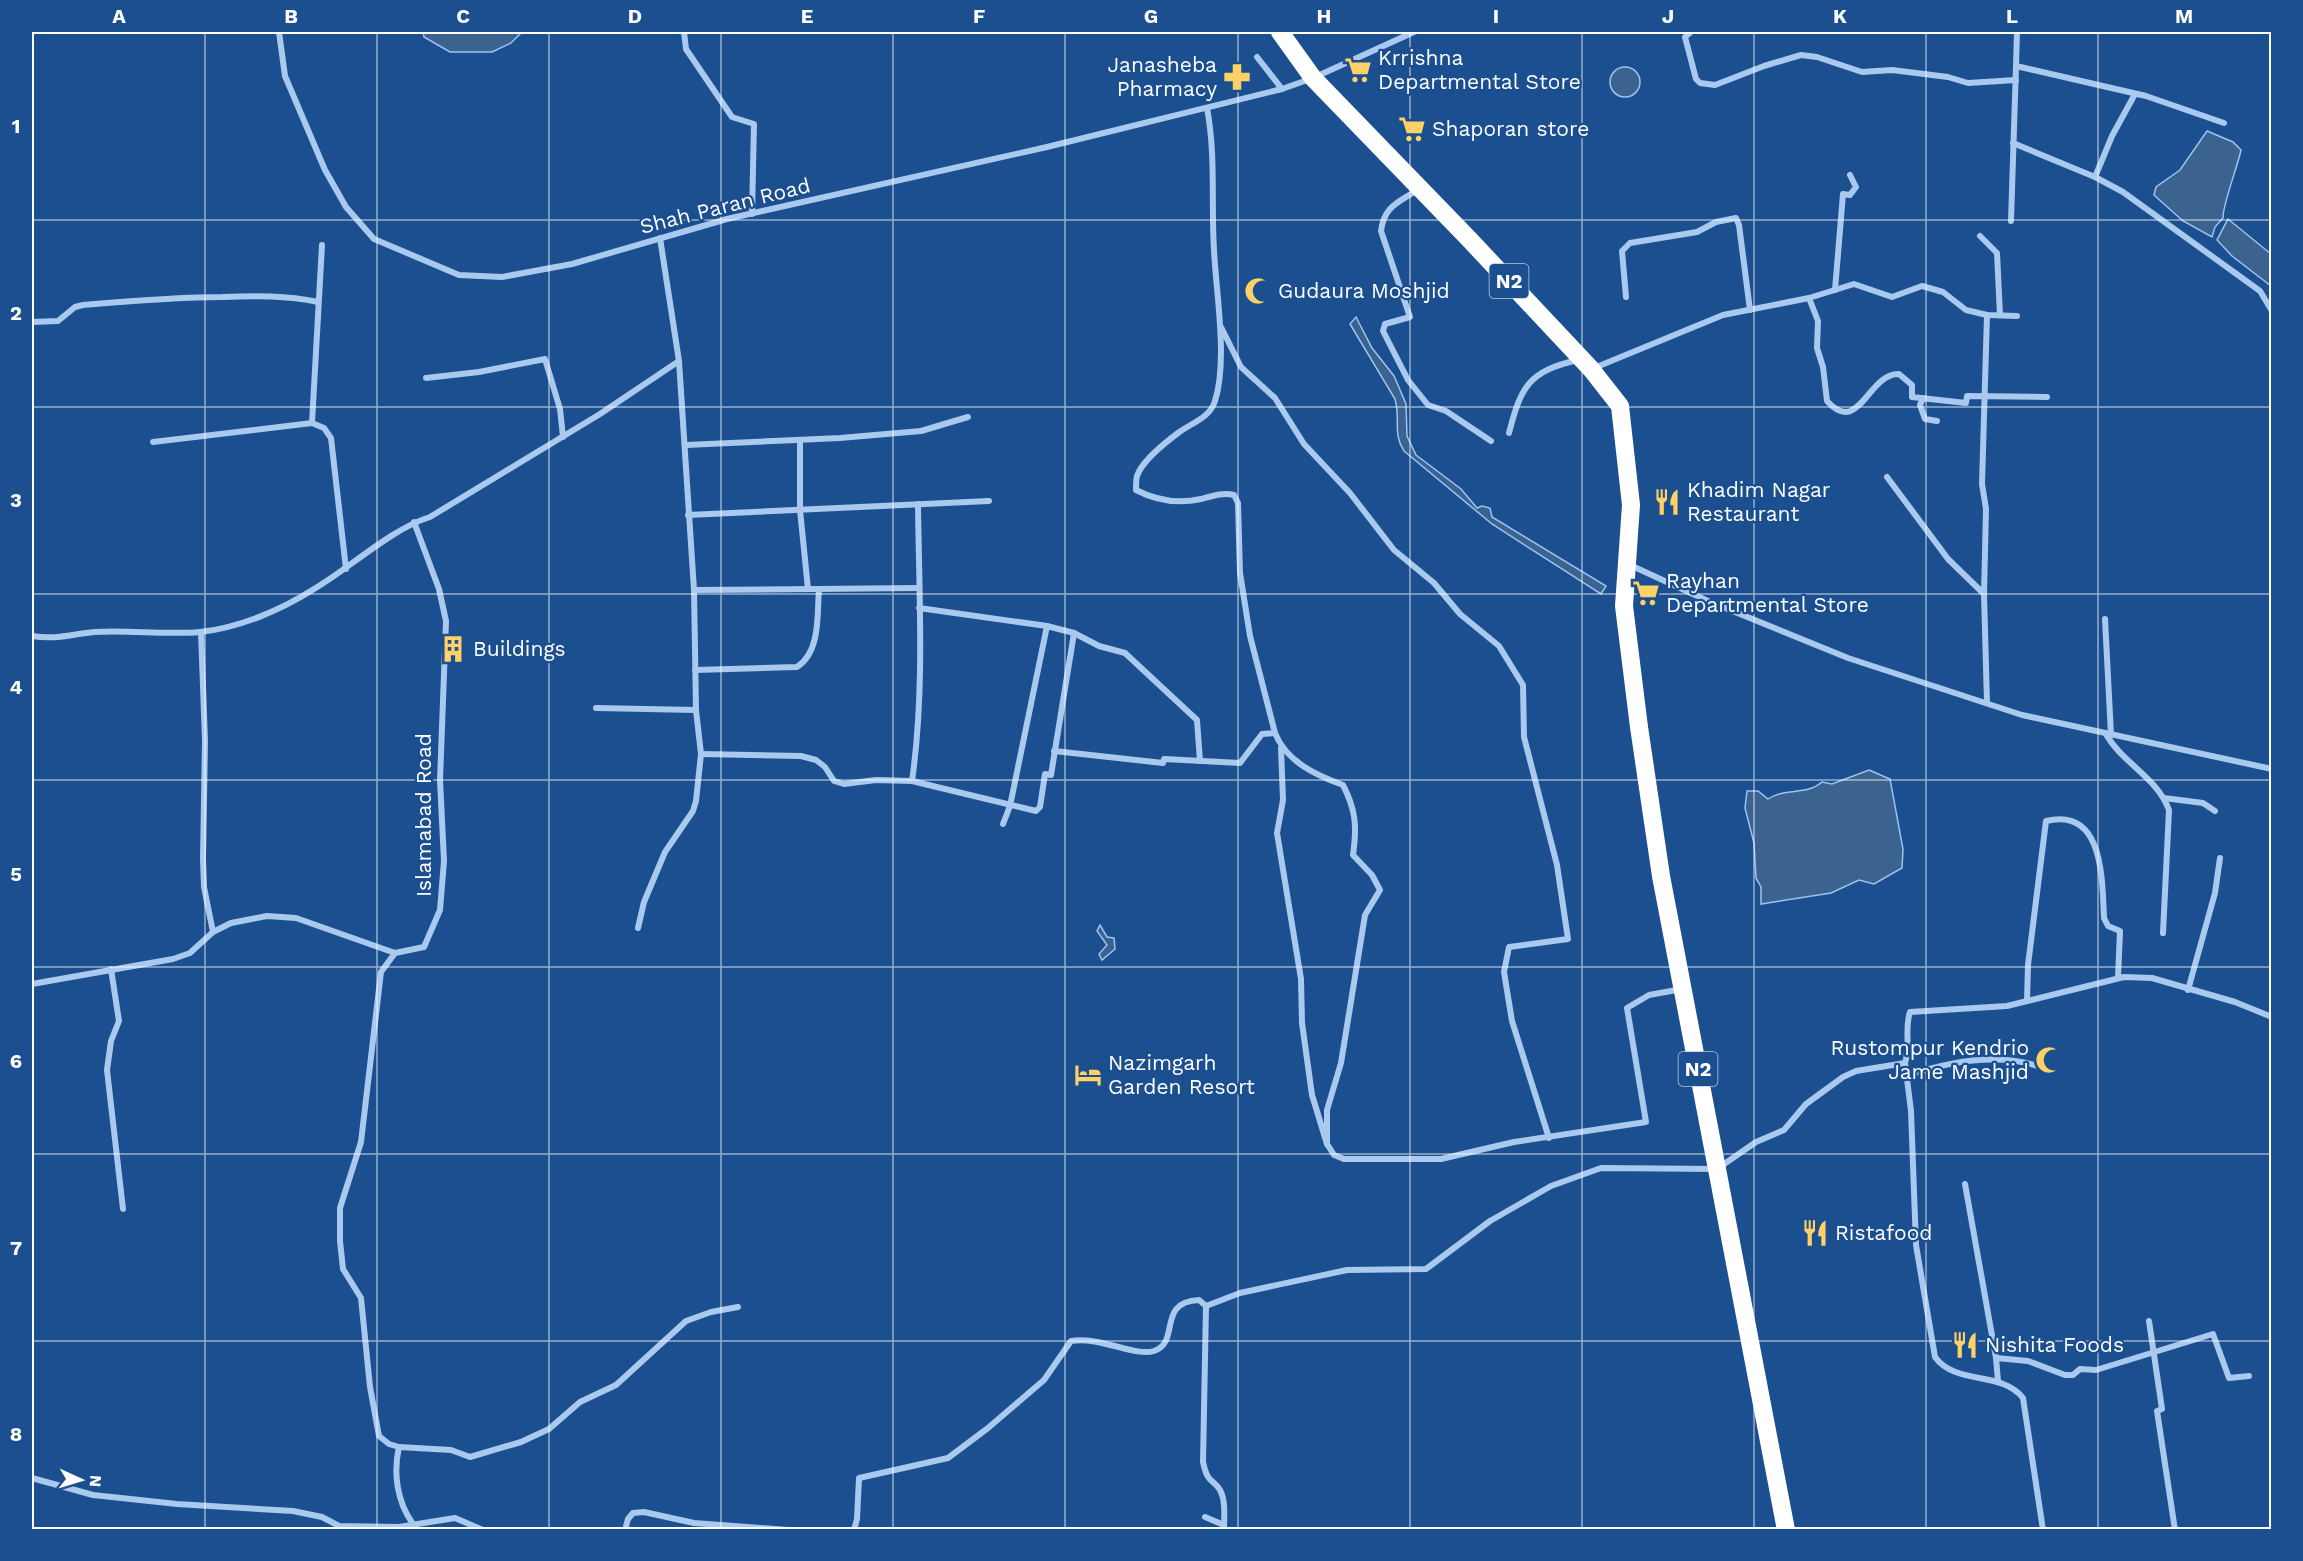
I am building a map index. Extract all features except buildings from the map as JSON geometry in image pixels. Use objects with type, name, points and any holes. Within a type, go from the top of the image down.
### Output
[{"type":"highway","name":"N2","points":[[1280,32],[1313,78],[1586,364],[1620,406],[1631,505],[1624,606],[1660,864],[1786,1530]]},
{"type":"street","name":"Shah Paran Road","points":[[279,32],[285,76],[325,170],[346,207],[374,239],[459,276],[502,277],[572,264],[752,214],[1282,90],[1414,32]]},
{"type":"street","points":[[684,32],[686,49],[732,117],[754,124],[752,214]]},
{"type":"street","points":[[1691,32],[1684,37],[1696,79],[1700,83],[1715,85],[1764,66],[1801,55],[1817,57],[1862,72],[1892,70],[1948,77],[1968,83],[2016,80]]},
{"type":"street","points":[[2011,221],[2014,200],[2013,143],[2017,32]]},
{"type":"street","points":[[1257,57],[1282,90]]},
{"type":"street","points":[[2016,66],[2135,94],[2224,123]]},
{"type":"street","points":[[2094,177],[2112,136],[2135,94]]},
{"type":"street","points":[[1207,108],[1214,145],[1212,208],[1220,324],[1220,362],[1215,401],[1209,412],[1178,433],[1144,465],[1137,476],[1136,490],[1150,497],[1171,502],[1191,501],[1226,493],[1234,495],[1238,503],[1240,573],[1250,636],[1281,748],[1283,800],[1277,833],[1301,979],[1302,1023],[1312,1095],[1327,1144],[1334,1155],[1344,1159],[1441,1159],[1514,1142],[1646,1122],[1627,1008],[1649,995],[1682,988]]},
{"type":"street","points":[[2013,143],[2094,177],[2148,209],[2260,291],[2271,311]]},
{"type":"street","points":[[1835,290],[1842,194],[1850,195],[1856,187],[1850,175]]},
{"type":"street","points":[[1420,188],[1387,211],[1383,218],[1381,231],[1410,317],[1385,324],[1383,331],[1408,380],[1428,405],[1446,411],[1491,441]]},
{"type":"street","points":[[1626,297],[1622,251],[1624,246],[1630,243],[1697,232],[1716,222],[1736,218],[1739,225],[1750,310]]},
{"type":"street","points":[[1980,237],[1997,253],[2000,315]]},
{"type":"street","points":[[638,928],[644,902],[665,852],[693,811],[701,754],[696,710],[694,590],[680,361],[660,238]]},
{"type":"street","points":[[312,423],[322,245]]},
{"type":"street","points":[[1509,433],[1517,403],[1527,383],[1539,372],[1586,364],[1723,315],[1809,298],[1854,284],[1892,297],[1922,286],[1943,292],[1966,310],[1987,315],[2017,316]]},
{"type":"street","points":[[32,322],[58,321],[75,307],[83,305],[190,296],[272,295],[318,302]]},
{"type":"street","points":[[1809,298],[1818,321],[1817,348],[1823,367],[1829,404],[1838,410],[1854,410],[1876,383],[1889,373],[1899,374],[1912,385],[1912,397],[1966,403],[1967,396],[2047,397]]},
{"type":"street","points":[[1987,315],[1982,498],[1986,509],[1983,594],[1987,703]]},
{"type":"street","points":[[1220,324],[1241,367],[1275,398],[1304,444],[1350,493],[1394,550],[1434,583],[1460,614],[1499,646],[1523,685],[1524,737],[1557,865],[1568,939],[1509,947],[1504,972],[1512,1021],[1549,1138]]},
{"type":"street","points":[[426,378],[479,372],[545,360],[560,409],[563,436]]},
{"type":"street","points":[[32,636],[68,638],[93,632],[201,632],[230,626],[288,605],[346,569],[414,522],[430,517],[680,361]]},
{"type":"street","points":[[1923,398],[1920,405],[1925,419],[1936,421]]},
{"type":"street","points":[[686,445],[921,431],[968,417]]},
{"type":"street","points":[[153,442],[312,423],[324,428],[331,438],[346,569]]},
{"type":"street","points":[[800,440],[800,510],[808,589]]},
{"type":"street","points":[[1887,477],[1954,566],[1983,594]]},
{"type":"street","points":[[688,515],[989,501]]},
{"type":"street","points":[[912,781],[917,734],[918,504]]},
{"type":"street","name":"Islamabad Road","points":[[395,953],[424,947],[432,933],[440,910],[444,861],[440,780],[446,621],[439,589],[414,522]]},
{"type":"street","points":[[1627,570],[1848,658],[2022,715],[2271,770]]},
{"type":"street","points":[[694,590],[919,588]]},
{"type":"street","points":[[696,670],[797,667],[802,664],[808,658],[815,637],[819,589]]},
{"type":"street","points":[[919,608],[1047,626],[1074,633],[1099,646],[1125,653],[1197,720],[1200,761]]},
{"type":"street","points":[[2105,619],[2108,734],[2114,748],[2132,763],[2164,798],[2169,810],[2163,933]]},
{"type":"street","points":[[1003,824],[1010,806],[1047,626]]},
{"type":"street","points":[[201,632],[205,741],[202,859],[204,886],[213,932]]},
{"type":"street","points":[[701,754],[801,756],[816,760],[825,767],[834,781],[844,784],[876,780],[912,781],[1036,811],[1045,774],[1051,775],[1074,633]]},
{"type":"street","points":[[596,708],[696,710]]},
{"type":"street","points":[[1054,751],[1163,763],[1164,759],[1240,763],[1262,734],[1275,733]]},
{"type":"street","points":[[1281,748],[1317,776],[1343,784],[1353,804],[1357,824],[1353,855],[1372,875],[1380,890],[1365,915],[1341,1063],[1327,1110],[1327,1144]]},
{"type":"street","points":[[2164,798],[2204,803],[2215,811]]},
{"type":"street","points":[[2027,1001],[2028,965],[2046,821],[2071,819],[2081,824],[2097,850],[2104,918],[2108,926],[2120,931],[2118,978]]},
{"type":"street","points":[[2188,990],[2215,893],[2220,858]]},
{"type":"street","points":[[32,984],[173,959],[190,953],[213,932],[231,924],[267,916],[296,918],[395,953],[381,972],[361,1142],[340,1208],[343,1269],[361,1298],[370,1387],[379,1436],[389,1444],[399,1447],[451,1450],[470,1457],[521,1442],[549,1429],[580,1402],[616,1385],[686,1321],[711,1312],[738,1307]]},
{"type":"street","points":[[111,969],[118,1021],[111,1041],[107,1070],[123,1209]]},
{"type":"street","points":[[2043,1530],[2024,1398],[2015,1388],[1998,1381],[1958,1373],[1940,1364],[1935,1357],[1916,1245],[1911,1111],[1905,1063],[1909,1049],[1905,1024],[1910,1012],[2007,1006],[2118,978],[2152,978],[2235,1002],[2271,1017]]},
{"type":"street","points":[[1907,1076],[1960,1062],[2020,1060],[2038,1066]]},
{"type":"street","points":[[1206,1306],[1240,1293],[1347,1270],[1426,1269],[1490,1221],[1541,1192],[1601,1168],[1717,1169],[1756,1142],[1784,1130],[1806,1104],[1844,1077],[1856,1071],[1905,1063]]},
{"type":"street","points":[[1965,1184],[1996,1358],[1998,1381]]},
{"type":"street","points":[[854,1530],[857,1519],[859,1478],[948,1458],[988,1428],[1044,1380],[1071,1341],[1093,1339],[1130,1350],[1154,1352],[1163,1345],[1175,1308],[1183,1301],[1198,1300],[1206,1306]]},
{"type":"street","points":[[1205,1517],[1224,1527],[1224,1502],[1220,1489],[1206,1478],[1203,1462],[1206,1306]]},
{"type":"street","points":[[2149,1321],[2162,1409],[2157,1411],[2175,1530]]},
{"type":"street","points":[[1996,1358],[2028,1361],[2065,1375],[2073,1375],[2080,1369],[2096,1370],[2213,1334],[2229,1378],[2249,1376]]},
{"type":"street","points":[[399,1447],[395,1461],[397,1483],[405,1512],[413,1524]]},
{"type":"street","points":[[32,1478],[93,1495],[177,1504],[293,1511],[322,1517],[339,1526],[378,1528],[455,1518],[483,1530]]},
{"type":"street","points":[[625,1530],[628,1519],[633,1513],[644,1512],[693,1526],[788,1530]]},
{"type":"water","points":[[423,32],[522,32],[511,43],[492,52],[450,52],[424,37]]},
{"type":"water","points":[[1625,67],[1636,71],[1640,82],[1636,93],[1625,97],[1614,93],[1610,82],[1614,71]]},
{"type":"water","points":[[2207,131],[2233,142],[2241,150],[2223,218],[2215,227],[2212,237],[2183,221],[2154,195],[2156,187],[2180,170]]},
{"type":"water","points":[[2228,219],[2271,254],[2271,286],[2232,256],[2217,240]]},
{"type":"water","points":[[1356,317],[1372,348],[1394,376],[1406,404],[1407,436],[1416,455],[1461,489],[1477,508],[1482,506],[1490,508],[1492,517],[1606,586],[1601,594],[1492,524],[1404,451],[1398,438],[1395,399],[1350,324]]},
{"type":"water","points":[[1869,770],[1890,779],[1903,849],[1902,868],[1874,884],[1859,880],[1831,893],[1761,904],[1761,887],[1756,878],[1754,843],[1745,808],[1747,791],[1758,791],[1768,799],[1782,793],[1809,789],[1822,782],[1832,784]]},
{"type":"water","points":[[1100,925],[1107,937],[1114,938],[1115,949],[1102,960],[1099,954],[1107,945],[1097,931]]},
{"type":"place","name":"Krrishna Departmental Store","points":[[1358,70]]},
{"type":"place","name":"Janasheba Pharmacy","points":[[1237,77]]},
{"type":"place","name":"Shaporan store","points":[[1412,129]]},
{"type":"place","name":"Gudaura Moshjid","points":[[1258,291]]},
{"type":"place","name":"Khadim Nagar Restaurant","points":[[1667,502]]},
{"type":"place","name":"Rayhan Departmental Store","points":[[1646,593]]},
{"type":"place","name":"Buildings","points":[[453,649]]},
{"type":"place","name":"Rustompur Kendrio Jame Mashjid","points":[[2049,1060]]},
{"type":"place","name":"Nazimgarh Garden Resort","points":[[1088,1075]]},
{"type":"place","name":"Ristafood","points":[[1815,1233]]},
{"type":"place","name":"Nishita Foods","points":[[1965,1345]]}]
